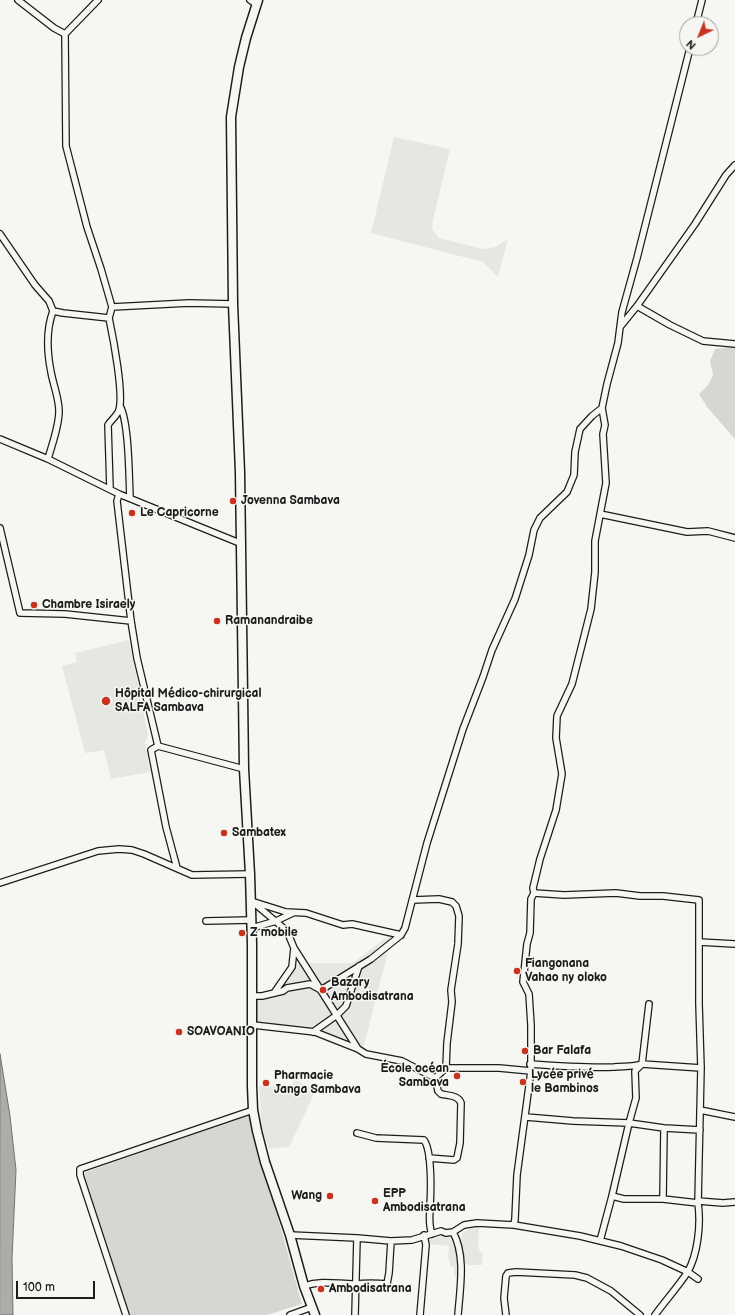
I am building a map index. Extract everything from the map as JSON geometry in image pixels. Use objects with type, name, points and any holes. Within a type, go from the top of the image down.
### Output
[{"type":"main road","points":[[255,1],[239,67],[231,117],[232,304],[237,393],[242,544],[244,769],[252,924],[253,1110],[265,1162],[290,1235],[304,1286],[314,1311]]},
{"type":"street","points":[[98,0],[65,34],[66,146],[87,228],[112,307],[109,318],[119,386],[120,406],[118,412],[108,425],[110,489]]},
{"type":"street","points":[[698,16],[702,0]]},
{"type":"street","points":[[21,1],[54,28],[65,34]]},
{"type":"street","points":[[514,1225],[520,1152],[526,1117],[530,1071],[529,994],[523,982],[527,944],[530,932],[532,899],[534,893],[533,888],[540,858],[556,810],[562,774],[556,738],[557,716],[572,684],[591,609],[595,572],[595,541],[606,483],[603,434],[605,425],[602,408],[618,343],[622,312],[688,56]]},
{"type":"street","points":[[620,327],[637,306],[695,224],[726,175],[735,165]]},
{"type":"street","points":[[0,234],[35,285],[48,301],[53,311],[50,319],[48,335],[48,352],[50,371],[60,410],[48,459]]},
{"type":"street","points":[[112,307],[189,303],[232,304]]},
{"type":"street","points":[[637,306],[670,325],[703,340],[735,344]]},
{"type":"street","points":[[53,311],[109,318]]},
{"type":"street","points":[[120,406],[123,412],[127,444],[130,498]]},
{"type":"street","points":[[321,990],[371,959],[401,935],[405,928],[429,837],[463,729],[492,650],[515,599],[529,556],[534,530],[540,518],[567,492],[574,475],[575,452],[580,429],[602,408]]},
{"type":"street","points":[[0,439],[48,459],[119,494],[242,544]]},
{"type":"street","points":[[119,494],[117,501],[131,621],[137,658],[158,746]]},
{"type":"street","points":[[600,514],[687,532],[708,531],[735,538]]},
{"type":"street","points":[[0,528],[20,613],[65,614],[131,621]]},
{"type":"street","points":[[177,868],[166,827],[150,750],[158,746],[244,769]]},
{"type":"street","points":[[0,883],[98,851],[119,849],[132,850],[144,854],[192,875],[250,874]]},
{"type":"street","points":[[534,893],[540,892],[549,895],[616,893],[699,900],[701,1068],[698,1202],[700,1221],[696,1249],[688,1272],[655,1315]]},
{"type":"street","points":[[413,900],[439,899],[452,902],[456,906],[459,916],[458,944],[451,990],[452,1002],[447,1043],[446,1068]]},
{"type":"street","points":[[251,901],[286,912],[306,913],[344,924],[352,924],[401,935]]},
{"type":"street","points":[[251,901],[287,931],[294,948],[358,1049]]},
{"type":"street","points":[[206,921],[252,924],[276,921],[294,913]]},
{"type":"street","points":[[699,942],[735,944]]},
{"type":"street","points":[[274,993],[292,967],[294,948]]},
{"type":"street","points":[[313,1032],[337,1015],[346,1006],[359,966]]},
{"type":"street","points":[[252,996],[274,993],[288,988],[310,984],[321,990]]},
{"type":"street","points":[[600,1241],[636,1098],[635,1071],[642,1064],[649,1004]]},
{"type":"street","points":[[253,1025],[313,1032],[358,1049],[366,1054],[402,1061],[435,1078],[438,1091],[441,1094],[460,1099],[460,1143],[457,1158],[454,1160],[430,1158]]},
{"type":"street","points":[[530,1064],[596,1068],[633,1066],[642,1064],[701,1068]]},
{"type":"street","points":[[435,1078],[446,1068],[499,1068],[530,1071]]},
{"type":"street","points":[[126,1315],[80,1175],[80,1169],[253,1110]]},
{"type":"street","points":[[700,1110],[735,1117]]},
{"type":"street","points":[[526,1117],[574,1121],[629,1123],[664,1128],[700,1130]]},
{"type":"street","points":[[663,1199],[664,1128]]},
{"type":"street","points":[[357,1133],[376,1138],[424,1140],[427,1144],[430,1158],[431,1192],[429,1226],[432,1234]]},
{"type":"street","points":[[612,1196],[624,1199],[663,1199],[723,1203],[735,1202]]},
{"type":"street","points":[[290,1235],[357,1238],[391,1242],[412,1240],[424,1235],[441,1232],[453,1232],[464,1226],[477,1223],[514,1225],[580,1236],[628,1248],[662,1260],[688,1272],[698,1279]]},
{"type":"street","points":[[453,1232],[458,1242],[460,1255],[458,1315]]},
{"type":"street","points":[[420,1315],[426,1245],[424,1235]]},
{"type":"street","points":[[355,1315],[357,1238]]},
{"type":"street","points":[[304,1286],[326,1282],[387,1284],[391,1242]]},
{"type":"street","points":[[506,1315],[504,1298],[506,1276],[508,1273],[516,1272],[575,1275],[587,1278],[611,1291],[640,1315]]},
{"type":"street","points":[[290,1315],[314,1311]]},
{"type":"shaded area","points":[[394,137],[450,149],[432,229],[439,238],[483,249],[496,247],[508,239],[498,277],[483,262],[371,233]]},
{"type":"shaded area","points":[[735,347],[735,439],[707,407],[699,394],[709,384],[713,375],[710,361],[715,349]]},
{"type":"shaded area","name":"Hôpital Médico-chirurgical SALFA Sambava","points":[[129,640],[148,735],[145,743],[150,772],[111,779],[104,750],[85,753],[62,666],[77,662],[75,653]]},
{"type":"shaded area","name":"Bazary Ambodisatrana","points":[[393,932],[362,1053],[309,1033],[255,1028],[255,993],[263,993],[273,988],[290,966],[308,963],[353,963]]},
{"type":"shaded area","points":[[0,1054],[10,1116],[16,1170],[12,1258],[13,1315],[0,1315]]},
{"type":"shaded area","points":[[295,1080],[316,1090],[289,1147],[269,1149],[262,1129],[259,1086],[272,1087],[275,1084],[290,1087]]},
{"type":"shaded area","points":[[249,1115],[302,1304],[267,1315],[130,1315],[84,1174],[86,1172]]},
{"type":"shaded area","points":[[479,1226],[478,1248],[483,1254],[482,1265],[465,1264],[461,1245],[462,1233],[468,1229]]},
{"type":"shaded area","points":[[442,1236],[453,1237],[458,1245],[459,1278],[454,1276],[454,1268],[450,1266],[450,1260],[448,1259],[449,1246],[430,1244],[428,1238]]},
{"type":"place","name":"Jovenna Sambava","points":[[233,501]]},
{"type":"place","name":"Le Capricorne","points":[[132,513]]},
{"type":"place","name":"Chambre Isiraely","points":[[34,605]]},
{"type":"place","name":"Ramanandraibe","points":[[217,621]]},
{"type":"place","name":"Hôpital Médico-chirurgical SALFA Sambava","points":[[106,701]]},
{"type":"place","name":"Sambatex","points":[[224,833]]},
{"type":"place","name":"Z mobile","points":[[242,933]]},
{"type":"place","name":"Fiangonana Vahao ny oloko","points":[[517,971]]},
{"type":"place","name":"Bazary Ambodisatrana","points":[[323,990]]},
{"type":"place","name":"SOAVOANIO","points":[[179,1032]]},
{"type":"place","name":"Bar Falafa","points":[[525,1051]]},
{"type":"place","name":"École océan Sambava","points":[[457,1076]]},
{"type":"place","name":"Lycée privé le Bambinos","points":[[523,1082]]},
{"type":"place","name":"Pharmacie Janga Sambava","points":[[266,1083]]},
{"type":"place","name":"Wang","points":[[330,1196]]},
{"type":"place","name":"EPP Ambodisatrana","points":[[375,1201]]},
{"type":"place","name":"Ambodisatrana","points":[[321,1289]]}]
